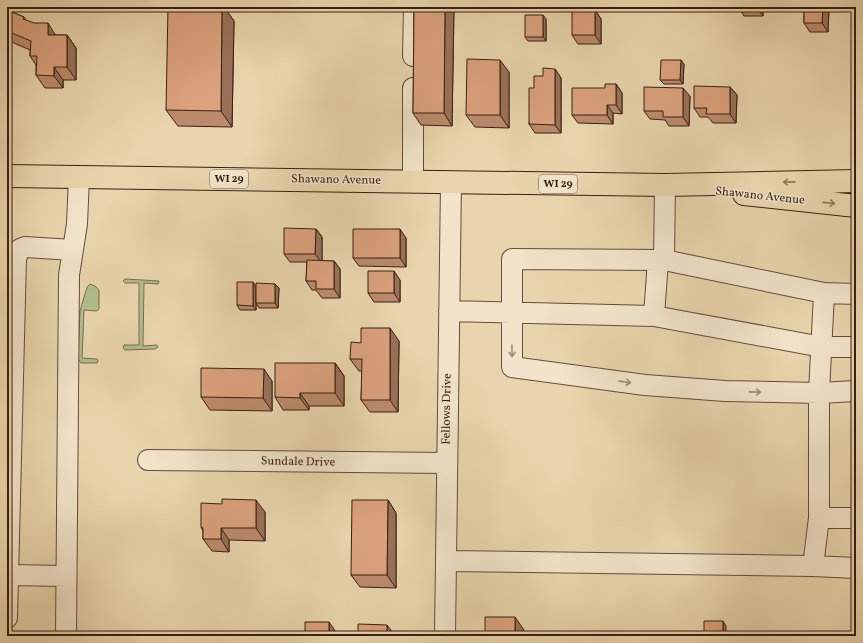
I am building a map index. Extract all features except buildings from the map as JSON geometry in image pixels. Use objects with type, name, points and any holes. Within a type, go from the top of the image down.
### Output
[{"type":"main road","name":"Shawano Avenue","points":[[7,176],[665,185],[856,181]]},
{"type":"main road","name":"Shawano Avenue","points":[[665,185],[856,206]]},
{"type":"street","points":[[413,182],[414,7]]},
{"type":"street","points":[[66,636],[69,275],[77,224],[79,177]]},
{"type":"street","name":"Fellows Drive","points":[[445,636],[451,182]]},
{"type":"street","points":[[654,316],[661,260],[665,185]]},
{"type":"street","points":[[7,618],[16,258],[20,249],[25,247],[73,250]]},
{"type":"street","points":[[856,294],[824,293],[661,260],[512,259],[512,367],[645,385],[725,391],[819,394],[856,391]]},
{"type":"street","points":[[813,566],[819,518],[819,394],[824,293]]},
{"type":"street","points":[[449,311],[654,316],[822,347],[856,347]]},
{"type":"street","name":"Sundale Drive","points":[[148,460],[447,463]]},
{"type":"street","points":[[819,518],[856,518]]},
{"type":"street","points":[[446,561],[813,566],[856,568]]},
{"type":"street","points":[[7,575],[66,576]]},
{"type":"green space","points":[[125,279],[159,281],[158,284],[144,283],[143,346],[157,345],[158,347],[155,349],[125,350],[123,348],[124,345],[139,345],[139,283],[125,283],[123,281]]},
{"type":"green space","points":[[90,284],[99,290],[99,309],[97,311],[84,310],[82,358],[97,359],[98,361],[97,363],[81,363],[78,359],[80,311],[87,287]]}]
